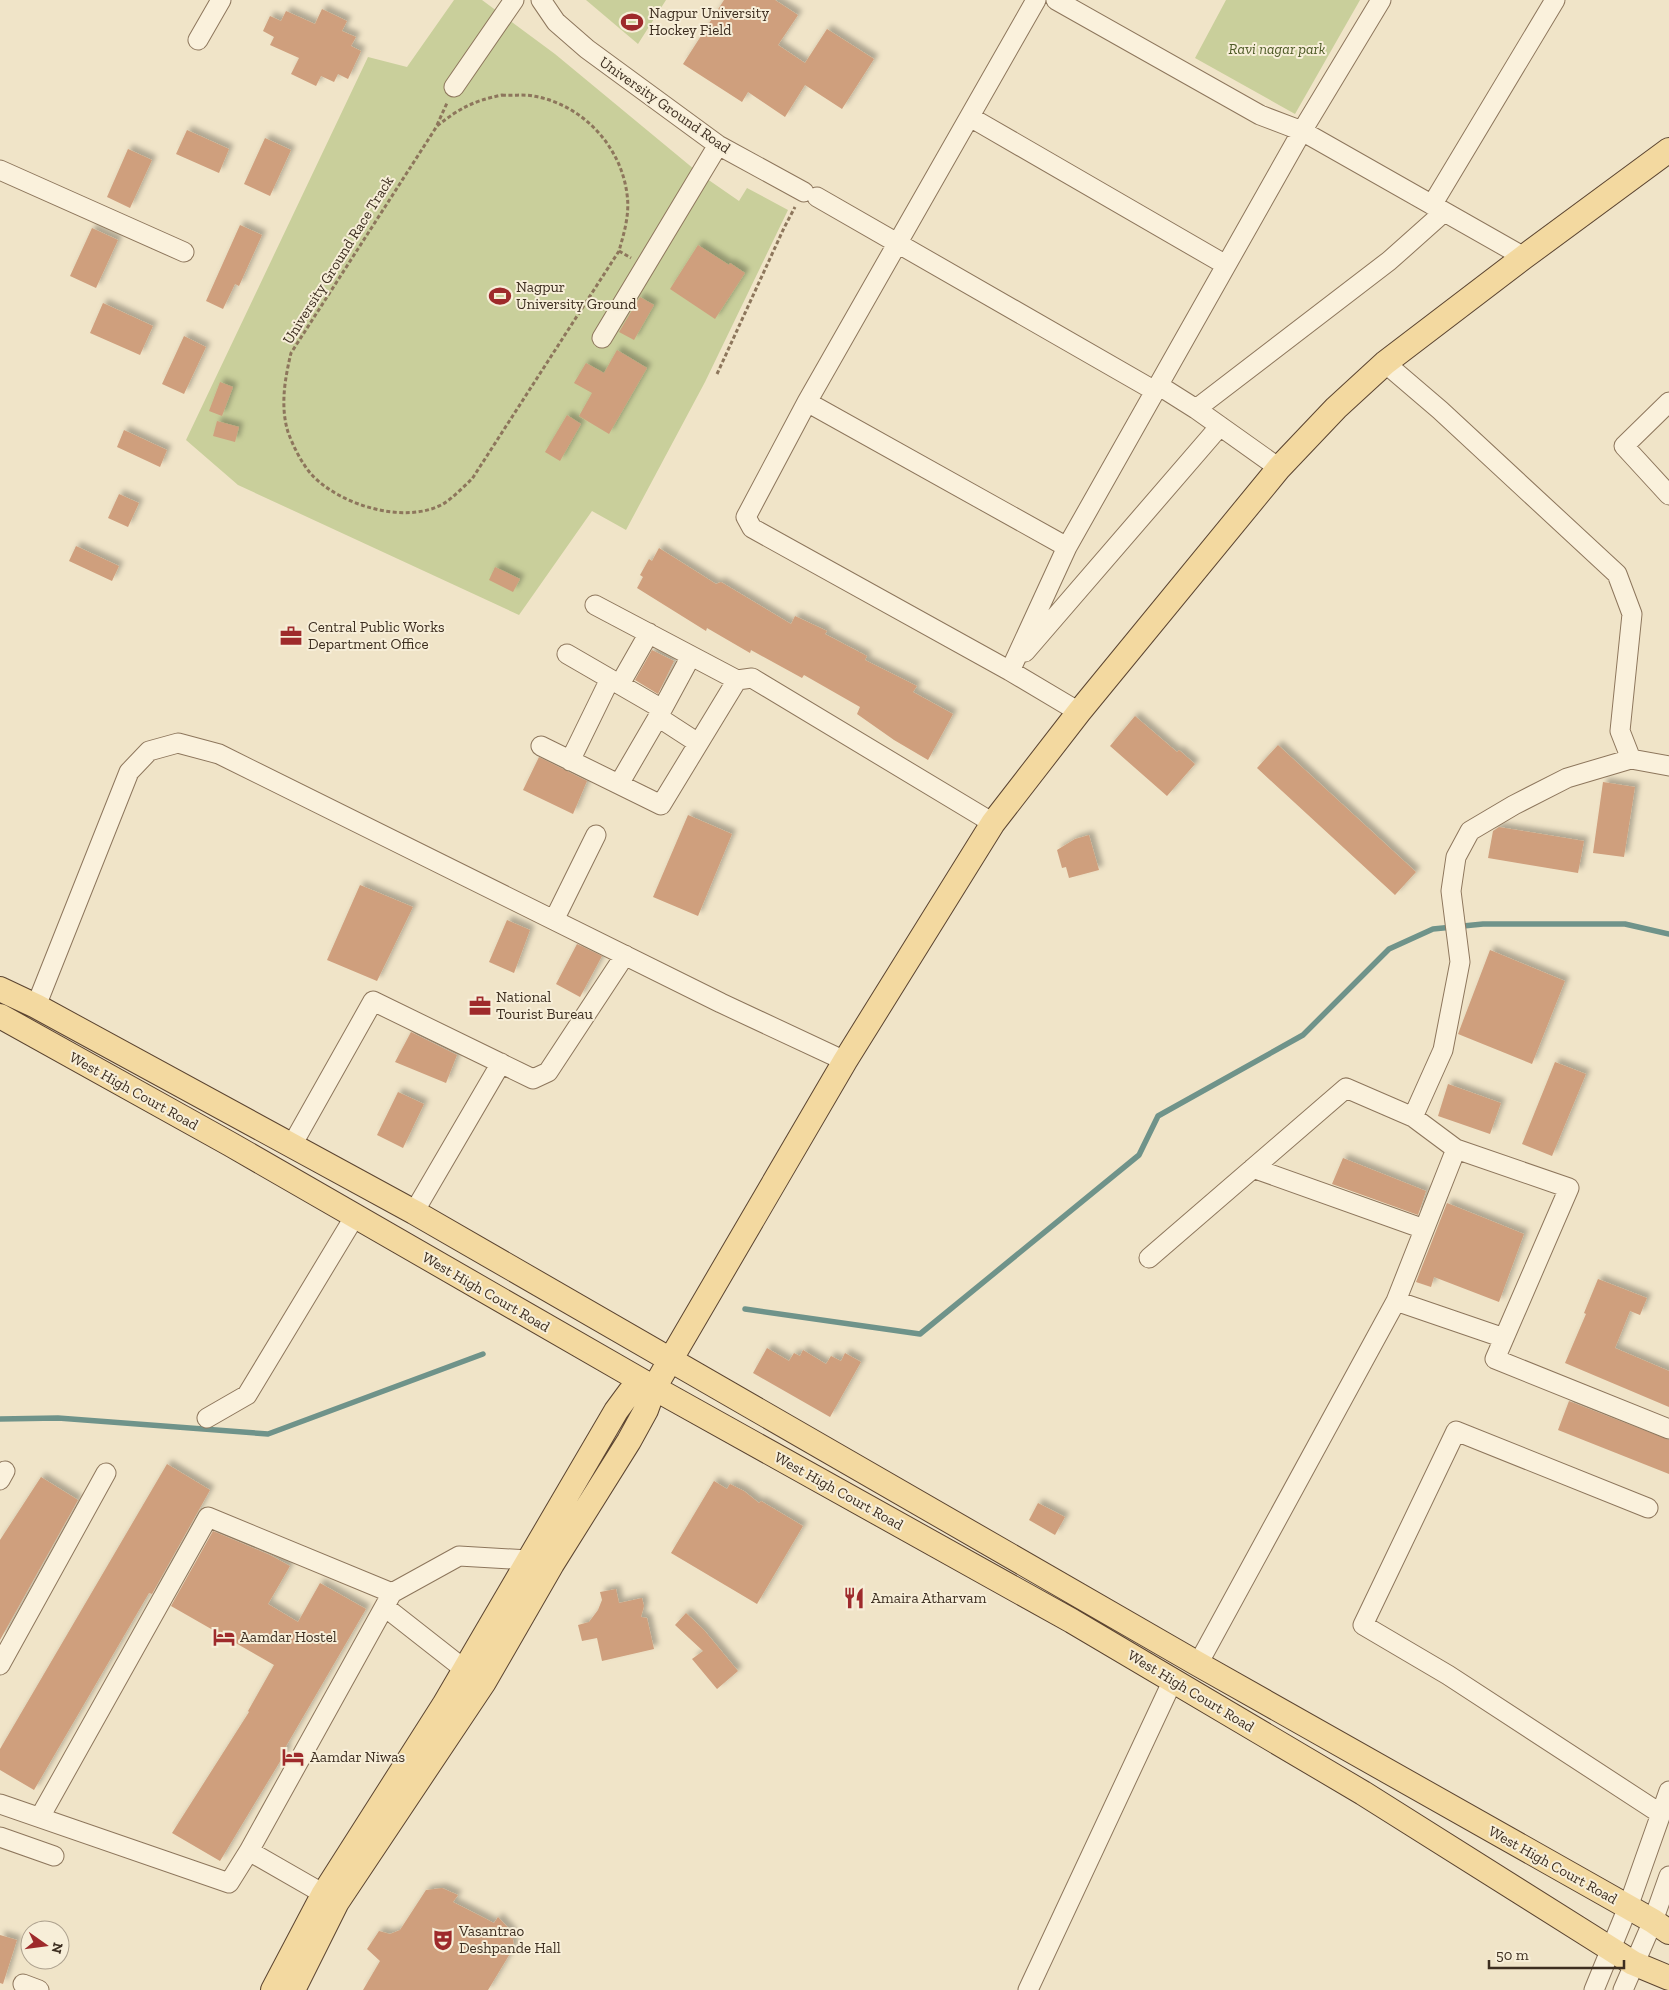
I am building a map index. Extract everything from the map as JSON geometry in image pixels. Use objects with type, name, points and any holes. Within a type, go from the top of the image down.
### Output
[{"type":"main road","points":[[330,1898],[484,1682],[552,1564],[629,1441],[646,1410],[654,1388],[844,1062],[993,823],[1079,712],[1279,468],[1336,408],[1385,363],[1669,150]]},
{"type":"main road","name":"West High Court Road","points":[[0,989],[36,1006],[414,1212],[672,1359],[1198,1664],[1661,1926]]},
{"type":"main road","name":"West High Court Road","points":[[0,1016],[230,1144],[654,1388],[1072,1621],[1363,1793],[1611,1950],[1633,1963],[1669,1978]]},
{"type":"main road","points":[[284,1988],[330,1898],[616,1411],[630,1392],[654,1388]]},
{"type":"street","points":[[198,40],[221,0]]},
{"type":"street","points":[[454,87],[514,0]]},
{"type":"street","name":"University Ground Road","points":[[541,0],[556,22],[587,50],[718,144],[1196,408],[1279,468]]},
{"type":"street","points":[[1036,0],[807,402],[746,518],[752,528],[1013,666],[1079,712]]},
{"type":"street","points":[[1056,0],[1260,115],[1302,131],[1524,257]]},
{"type":"street","points":[[1013,666],[1067,547],[1302,131],[1381,0]]},
{"type":"street","points":[[1196,408],[1389,261],[1438,208],[1555,0]]},
{"type":"street","points":[[970,117],[1226,265]]},
{"type":"street","points":[[602,338],[718,144]]},
{"type":"street","points":[[0,170],[184,252]]},
{"type":"street","points":[[1385,363],[1440,410],[1617,574],[1632,614],[1620,732],[1631,759]]},
{"type":"street","points":[[807,402],[1067,547]]},
{"type":"street","points":[[1669,402],[1624,446],[1669,496]]},
{"type":"street","points":[[1013,666],[1220,426]]},
{"type":"street","points":[[595,605],[737,680],[752,678],[993,823]]},
{"type":"street","points":[[570,761],[615,682],[649,634]]},
{"type":"street","points":[[567,654],[615,682],[660,713],[698,743]]},
{"type":"street","points":[[619,784],[691,656]]},
{"type":"street","points":[[540,746],[661,805],[737,680]]},
{"type":"street","points":[[36,1006],[129,772],[149,751],[178,743],[219,754],[844,1062]]},
{"type":"street","points":[[1414,1117],[1443,1050],[1460,962],[1451,891],[1456,857],[1470,831],[1566,778],[1631,759],[1669,766]]},
{"type":"street","points":[[554,920],[596,835]]},
{"type":"street","points":[[292,1146],[373,1001],[533,1079],[548,1072],[625,955]]},
{"type":"street","points":[[414,1212],[501,1063]]},
{"type":"street","points":[[1148,1258],[1346,1088],[1414,1117],[1456,1149],[1569,1188],[1495,1359],[1669,1429]]},
{"type":"street","points":[[1198,1664],[1396,1301],[1456,1149]]},
{"type":"street","points":[[1253,1168],[1424,1229]]},
{"type":"street","points":[[207,1418],[247,1395],[355,1216]]},
{"type":"street","points":[[1396,1301],[1504,1338]]},
{"type":"street","points":[[1648,1508],[1456,1431],[1363,1626],[1448,1675],[1661,1814]]},
{"type":"street","points":[[0,1666],[106,1473]]},
{"type":"street","points":[[40,1818],[208,1517],[388,1600],[464,1669]]},
{"type":"street","points":[[0,1804],[229,1883],[249,1851],[388,1600],[459,1556],[529,1560]]},
{"type":"street","points":[[1028,1990],[1173,1680]]},
{"type":"street","points":[[1594,1990],[1628,1907],[1669,1792]]},
{"type":"street","points":[[0,1837],[54,1856]]},
{"type":"street","points":[[249,1851],[330,1898]]},
{"type":"street","points":[[1623,1990],[1633,1963],[1661,1926],[1669,1876]]},
{"type":"path","name":"University Ground Race Track","points":[[437,126],[456,111],[479,100],[502,95],[533,96],[580,114],[611,147],[621,170],[627,195],[626,222],[619,251],[472,479],[442,504],[410,512],[391,511],[367,507],[348,500],[328,489],[312,475],[300,457],[288,431],[284,402],[285,378],[291,352],[437,126],[454,87]]},
{"type":"path","points":[[717,374],[784,228],[811,195]]},
{"type":"green space","name":"Nagpur University Ground","points":[[454,0],[482,0],[555,54],[700,174],[739,201],[747,188],[788,210],[705,382],[626,530],[592,511],[519,615],[238,485],[186,440],[368,57],[407,67]]},
{"type":"green space","name":"Nagpur University Hockey Field","points":[[586,0],[666,0],[638,44]]},
{"type":"green space","name":"Ravi nagar park","points":[[1226,0],[1360,0],[1295,114],[1195,58]]},
{"type":"building","points":[[724,0],[775,0],[798,15],[778,45],[805,63],[827,29],[874,59],[842,109],[805,85],[785,117],[748,92],[742,102],[683,64]]},
{"type":"building","points":[[322,9],[347,21],[342,31],[356,37],[351,46],[361,51],[348,79],[338,74],[334,82],[321,76],[316,86],[291,74],[299,58],[270,45],[274,37],[263,31],[270,16],[281,21],[286,11],[315,24]]},
{"type":"building","points":[[187,130],[229,149],[219,173],[176,154]]},
{"type":"building","points":[[265,138],[291,150],[270,196],[244,184]]},
{"type":"building","points":[[128,149],[152,160],[130,208],[107,197]]},
{"type":"building","points":[[240,225],[262,235],[239,286],[235,284],[223,309],[206,301]]},
{"type":"building","points":[[92,228],[118,240],[96,288],[70,276]]},
{"type":"building","points":[[698,245],[745,273],[715,319],[670,289]]},
{"type":"building","points":[[640,297],[654,305],[634,340],[619,332]]},
{"type":"building","points":[[103,303],[153,326],[140,355],[90,333]]},
{"type":"building","points":[[184,336],[206,347],[184,394],[162,384]]},
{"type":"building","points":[[617,350],[647,368],[609,434],[579,416],[592,393],[574,383],[586,363],[604,373]]},
{"type":"building","points":[[220,382],[233,387],[222,416],[209,411]]},
{"type":"building","points":[[567,415],[581,424],[560,461],[545,452]]},
{"type":"building","points":[[217,421],[239,427],[235,442],[213,436]]},
{"type":"building","points":[[124,430],[167,450],[160,467],[117,447]]},
{"type":"building","points":[[119,494],[139,503],[128,527],[108,518]]},
{"type":"building","points":[[76,546],[119,566],[112,581],[69,561]]},
{"type":"building","points":[[659,548],[716,584],[721,582],[791,624],[795,616],[827,631],[825,634],[867,656],[865,660],[917,686],[913,692],[953,714],[928,760],[894,740],[857,714],[860,707],[804,675],[802,678],[751,650],[750,653],[707,628],[706,631],[637,588],[643,577],[640,575],[649,559],[652,561]]},
{"type":"building","points":[[495,567],[520,579],[513,592],[489,580]]},
{"type":"building","points":[[652,650],[674,661],[658,694],[635,680]]},
{"type":"building","points":[[1135,716],[1177,752],[1179,750],[1195,764],[1167,796],[1110,746]]},
{"type":"building","points":[[1278,745],[1416,872],[1395,895],[1257,768]]},
{"type":"building","points":[[539,757],[587,781],[573,814],[523,790]]},
{"type":"building","points":[[1603,782],[1635,787],[1624,857],[1593,853]]},
{"type":"building","points":[[688,815],[732,834],[698,916],[653,897]]},
{"type":"building","points":[[1499,827],[1584,841],[1578,873],[1488,858],[1493,831]]},
{"type":"building","points":[[1089,835],[1099,870],[1069,878],[1066,867],[1062,868],[1057,850],[1075,839]]},
{"type":"building","points":[[360,885],[413,907],[377,981],[327,960]]},
{"type":"building","points":[[507,920],[530,930],[514,973],[489,962]]},
{"type":"building","points":[[577,944],[602,956],[580,997],[556,984]]},
{"type":"building","points":[[1490,950],[1565,981],[1532,1064],[1458,1034]]},
{"type":"building","points":[[411,1032],[457,1055],[446,1083],[395,1062]]},
{"type":"building","points":[[1555,1062],[1586,1074],[1552,1156],[1522,1144]]},
{"type":"building","points":[[1448,1084],[1501,1103],[1490,1134],[1438,1116]]},
{"type":"building","points":[[398,1092],[424,1104],[403,1148],[377,1135]]},
{"type":"building","points":[[1343,1158],[1426,1191],[1418,1215],[1332,1184]]},
{"type":"building","points":[[1447,1203],[1524,1234],[1499,1302],[1434,1277],[1431,1287],[1416,1282]]},
{"type":"building","points":[[1598,1279],[1647,1298],[1640,1315],[1630,1311],[1615,1348],[1669,1371],[1669,1407],[1565,1363],[1586,1314],[1584,1313]]},
{"type":"building","points":[[767,1348],[789,1361],[794,1353],[800,1356],[803,1350],[826,1364],[831,1356],[841,1361],[845,1353],[861,1362],[830,1417],[753,1373]]},
{"type":"building","points":[[1569,1401],[1669,1440],[1669,1474],[1558,1430]]},
{"type":"building","points":[[167,1464],[210,1490],[152,1594],[149,1593],[34,1790],[0,1770],[0,1749]]},
{"type":"building","points":[[41,1477],[78,1500],[0,1640],[0,1540]]},
{"type":"building","points":[[714,1481],[727,1489],[730,1484],[744,1491],[759,1503],[761,1501],[803,1526],[757,1604],[671,1553]]},
{"type":"building","points":[[1038,1503],[1065,1517],[1055,1535],[1029,1520]]},
{"type":"building","points":[[213,1531],[270,1555],[290,1566],[268,1604],[298,1622],[320,1583],[366,1609],[285,1748],[287,1750],[220,1861],[172,1833],[249,1712],[274,1665],[171,1606]]},
{"type":"building","points":[[616,1589],[619,1603],[642,1598],[644,1606],[641,1617],[647,1618],[654,1649],[602,1661],[597,1638],[582,1641],[578,1625],[589,1622],[598,1610],[602,1600],[600,1592]]},
{"type":"building","points":[[686,1613],[704,1630],[738,1671],[717,1689],[692,1659],[703,1651],[675,1625]]},
{"type":"building","name":"Vasantrao Deshpande Hall","points":[[442,1888],[458,1895],[453,1902],[494,1923],[498,1917],[512,1932],[514,1947],[488,1990],[363,1990],[380,1961],[367,1949],[379,1931],[390,1934],[400,1930],[426,1890]]},
{"type":"building","points":[[0,1935],[17,1940],[3,1984],[0,1983]]},
{"type":"waterway","points":[[745,1309],[920,1334],[1139,1155],[1158,1116],[1303,1035],[1389,949],[1433,929],[1483,924],[1625,924],[1669,934]]},
{"type":"waterway","points":[[0,1419],[58,1418],[268,1434],[483,1354]]},
{"type":"place","name":"Nagpur University Hockey Field","points":[[632,22]]},
{"type":"place","name":"Nagpur University Ground","points":[[500,296]]},
{"type":"place","name":"Central Public Works Department Office","points":[[291,636]]},
{"type":"place","name":"National Tourist Bureau","points":[[480,1006]]},
{"type":"place","name":"Amaira Atharvam","points":[[854,1598]]},
{"type":"place","name":"Aamdar Hostel","points":[[224,1637]]},
{"type":"place","name":"Aamdar Niwas","points":[[293,1757]]},
{"type":"place","name":"Vasantrao Deshpande Hall","points":[[443,1940]]}]
